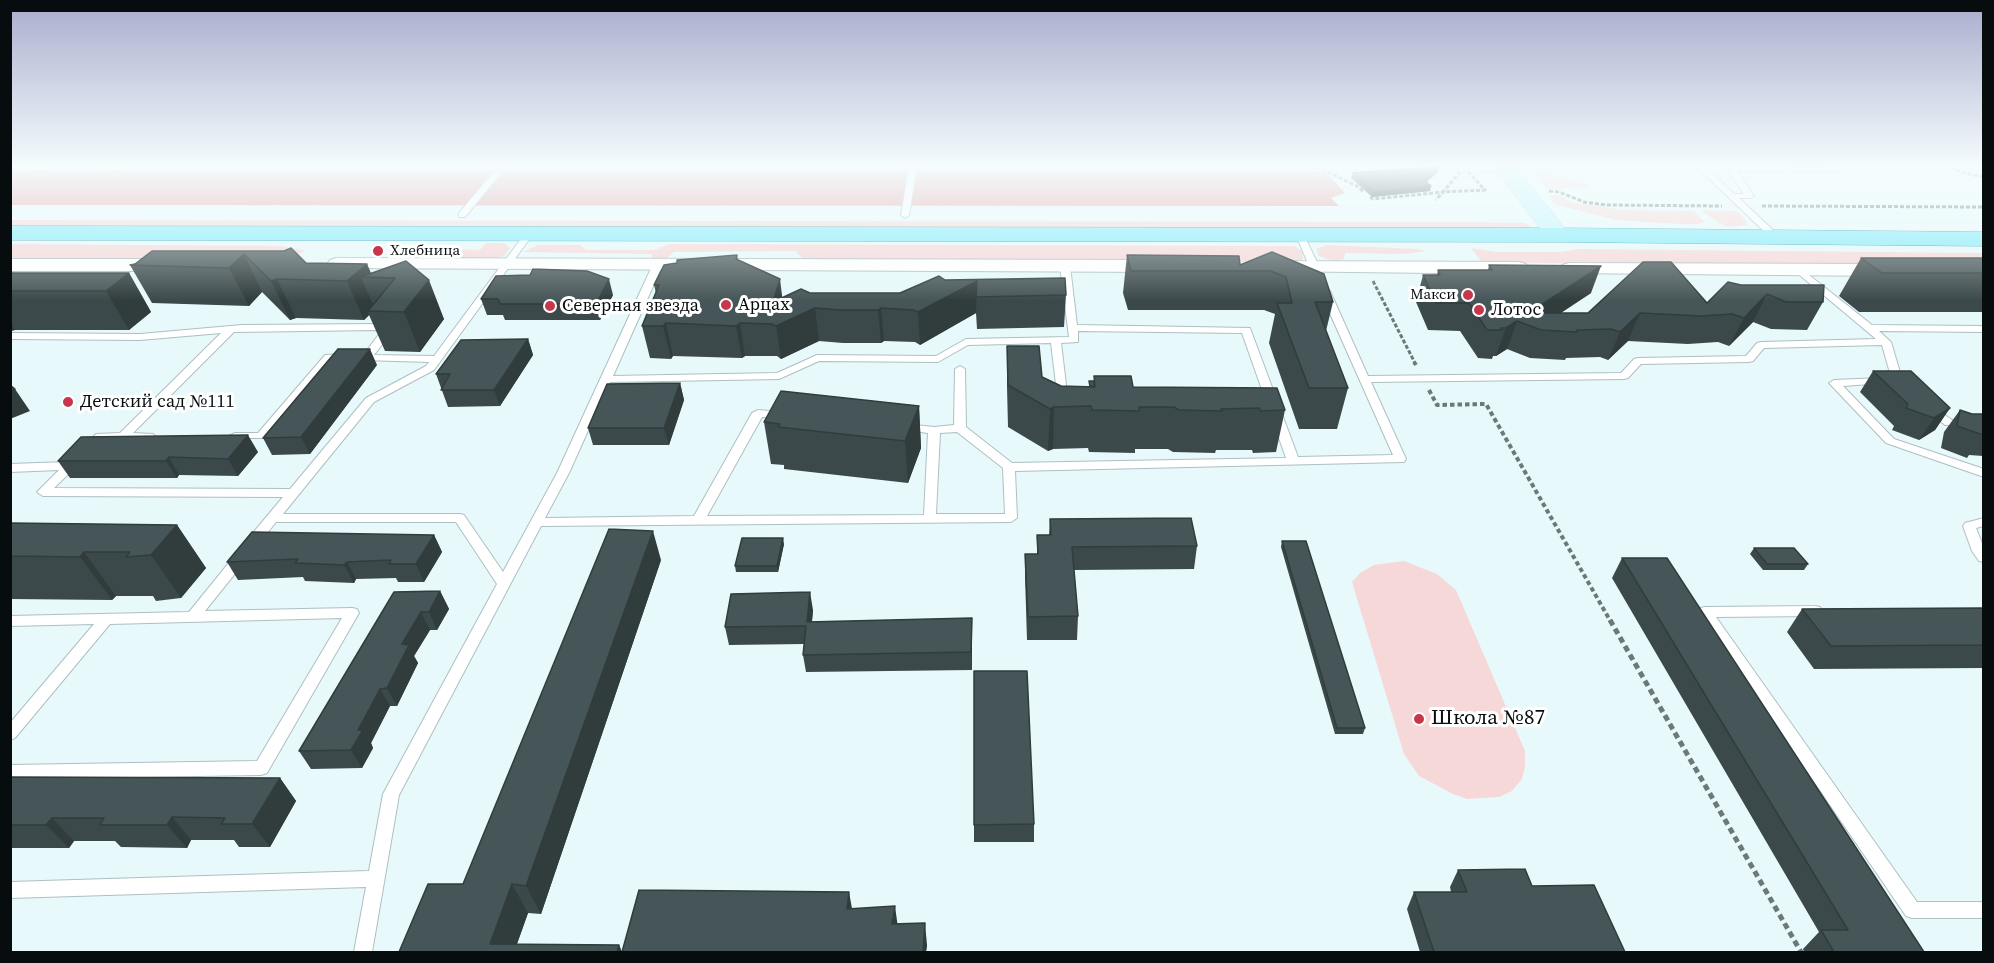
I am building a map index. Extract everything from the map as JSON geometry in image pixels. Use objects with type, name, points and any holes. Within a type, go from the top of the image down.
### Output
[{"type":"main road","points":[[10,213],[905,215],[1551,227],[1727,236],[1983,239]]},
{"type":"main road","points":[[10,233],[1300,235],[1551,227]]},
{"type":"street","points":[[1539,212],[1551,227]]},
{"type":"street","points":[[320,264],[1172,266]]},
{"type":"street","points":[[12,266],[181,265]]},
{"type":"street","points":[[1255,267],[1903,270]]},
{"type":"lane","points":[[1749,212],[1775,237]]},
{"type":"lane","points":[[193,617],[370,400],[430,368],[529,234]]},
{"type":"lane","points":[[887,426],[934,430],[960,428],[1009,467],[1400,459],[1300,235]]},
{"type":"lane","points":[[363,952],[391,794],[563,473],[658,264]]},
{"type":"lane","points":[[606,379],[779,376],[817,358],[938,359],[966,342],[1074,340],[1065,266]]},
{"type":"lane","points":[[1799,270],[1886,342],[1902,384],[1834,383],[1890,441],[1983,473]]},
{"type":"lane","points":[[10,336],[140,337],[231,329],[379,327],[386,333],[366,358]]},
{"type":"lane","points":[[1072,328],[1246,330],[1269,411],[1293,460]]},
{"type":"lane","points":[[1869,328],[1983,329]]},
{"type":"lane","points":[[123,436],[231,329]]},
{"type":"lane","points":[[1056,341],[1064,413]]},
{"type":"lane","points":[[1364,378],[1624,376],[1638,361],[1749,359],[1761,345],[1886,342]]},
{"type":"lane","points":[[226,436],[261,436],[329,357],[436,359]]},
{"type":"lane","points":[[960,369],[960,428]]},
{"type":"lane","points":[[1923,402],[1949,423],[1983,423]]},
{"type":"lane","points":[[698,521],[758,413],[793,416]]},
{"type":"lane","points":[[930,518],[934,430]]},
{"type":"lane","points":[[157,436],[100,436],[43,492],[293,492]]},
{"type":"lane","points":[[10,468],[70,466]]},
{"type":"lane","points":[[537,522],[1011,519],[1009,467]]},
{"type":"lane","points":[[273,518],[460,518],[504,584]]},
{"type":"lane","points":[[1983,522],[1969,526],[1983,558]]},
{"type":"lane","points":[[1833,611],[1705,612],[1912,910],[1983,910]]},
{"type":"lane","points":[[10,621],[352,613],[261,768],[10,772]]},
{"type":"lane","points":[[10,734],[106,619]]},
{"type":"lane","points":[[10,890],[376,879]]},
{"type":"path","points":[[1366,267],[1437,405],[1486,404],[1801,952]]},
{"type":"shaded area","points":[[1584,212],[1695,212],[1704,222],[1677,224],[1615,220]]},
{"type":"shaded area","points":[[1704,212],[1738,212],[1747,225],[1728,227]]},
{"type":"shaded area","points":[[11,220],[1458,222],[1524,223],[1531,228],[11,227]]},
{"type":"shaded area","points":[[486,243],[504,243],[510,248],[504,256],[492,259],[423,259],[422,254],[431,249],[480,250]]},
{"type":"shaded area","points":[[11,244],[281,246],[306,251],[267,260],[11,260]]},
{"type":"shaded area","points":[[669,244],[1294,246],[1302,251],[1303,259],[1294,262],[804,261],[796,251],[674,252],[665,260],[652,259],[652,254],[523,252],[538,245],[580,245],[586,250],[655,250]]},
{"type":"shaded area","points":[[1327,245],[1427,251],[1405,254],[1345,253],[1344,259],[1336,262],[1319,256],[1316,249]]},
{"type":"shaded area","points":[[1471,248],[1497,252],[1562,252],[1579,249],[1983,253],[1984,264],[1795,267],[1482,262]]},
{"type":"shaded area","points":[[1404,561],[1437,574],[1456,590],[1525,751],[1522,779],[1512,791],[1499,797],[1467,799],[1453,794],[1419,776],[1404,754],[1352,582],[1360,573],[1374,565]]},
{"type":"building","points":[[291,248],[306,263],[367,264],[347,281],[277,279],[271,281],[244,254],[229,268],[130,265],[135,264],[152,251],[284,251]]},
{"type":"building","points":[[1272,252],[1324,274],[1333,302],[1315,302],[1348,388],[1309,388],[1277,303],[1292,303],[1286,277],[1271,271],[1131,271],[1127,255],[1239,256],[1240,265]]},
{"type":"building","points":[[737,255],[736,259],[780,279],[773,302],[801,289],[810,293],[900,293],[939,276],[945,280],[1065,278],[1066,295],[976,297],[977,281],[918,312],[881,308],[878,310],[840,310],[815,308],[776,326],[740,323],[736,326],[666,323],[663,326],[642,326],[659,285],[654,285],[664,265],[677,263],[677,260]]},
{"type":"building","points":[[1861,258],[1983,258],[1983,273],[1882,273]]},
{"type":"building","points":[[406,261],[429,280],[404,312],[368,311],[395,278],[361,277]]},
{"type":"building","points":[[1643,262],[1671,262],[1707,303],[1728,282],[1741,285],[1824,285],[1823,302],[1786,302],[1767,294],[1744,318],[1732,314],[1701,316],[1640,313],[1620,332],[1611,329],[1577,330],[1577,332],[1541,330],[1517,321],[1506,328],[1501,328],[1502,330],[1487,330],[1469,303],[1436,303],[1423,275],[1440,275],[1438,270],[1492,270],[1489,265],[1601,266],[1529,313],[1588,313]]},
{"type":"building","points":[[533,269],[587,271],[609,279],[596,304],[500,304],[498,299],[481,299],[496,276],[530,275]]},
{"type":"building","points":[[10,270],[12,273],[129,273],[106,291],[10,291]]},
{"type":"building","points":[[528,339],[494,390],[441,390],[450,374],[436,374],[461,340]]},
{"type":"building","points":[[1007,346],[1039,346],[1042,377],[1061,386],[1095,387],[1094,376],[1131,376],[1133,387],[1277,388],[1285,410],[1261,411],[1259,408],[1221,409],[1222,411],[1139,407],[1139,411],[1092,410],[1091,406],[1050,409],[1008,385]]},
{"type":"building","points":[[338,349],[370,349],[301,437],[263,438]]},
{"type":"building","points":[[1873,371],[1911,371],[1950,408],[1934,418],[1906,408],[1908,404]]},
{"type":"building","points":[[1089,381],[1094,381],[1094,387],[1090,386]]},
{"type":"building","points":[[680,383],[664,428],[588,428],[607,384]]},
{"type":"building","points":[[781,391],[919,406],[905,441],[778,427],[780,424],[764,422]]},
{"type":"building","points":[[1960,410],[1972,414],[1983,414],[1983,435],[1957,426]]},
{"type":"building","points":[[248,435],[228,459],[169,457],[166,461],[58,461],[81,437]]},
{"type":"building","points":[[1191,518],[1197,546],[1072,547],[1078,616],[1028,617],[1025,554],[1038,554],[1037,535],[1051,535],[1050,519]]},
{"type":"building","points":[[10,523],[177,525],[151,555],[126,557],[130,552],[84,552],[80,557],[10,556]]},
{"type":"building","points":[[609,529],[653,531],[526,886],[512,884],[490,944],[619,945],[617,952],[399,952],[428,884],[463,884]]},
{"type":"building","points":[[252,532],[434,535],[416,564],[389,564],[391,560],[347,562],[344,565],[295,563],[298,559],[227,562]]},
{"type":"building","points":[[742,538],[783,538],[777,566],[735,566]]},
{"type":"building","points":[[1282,541],[1306,541],[1365,728],[1337,728]]},
{"type":"building","points":[[1754,548],[1794,548],[1808,564],[1767,564]]},
{"type":"building","points":[[1622,558],[1667,558],[1924,952],[1834,952],[1821,930],[1848,930]]},
{"type":"building","points":[[440,591],[429,612],[421,612],[402,644],[409,645],[387,688],[380,689],[358,730],[363,730],[351,750],[299,751],[394,592]]},
{"type":"building","points":[[810,592],[807,622],[972,618],[971,652],[803,655],[806,626],[725,627],[731,594]]},
{"type":"building","points":[[1983,608],[1983,645],[1831,646],[1802,609]]},
{"type":"building","points":[[974,671],[1027,671],[1034,824],[974,825]]},
{"type":"building","points":[[10,777],[280,778],[252,824],[221,824],[225,818],[172,817],[167,825],[100,825],[104,818],[52,818],[46,825],[10,825]]},
{"type":"building","points":[[1525,869],[1532,886],[1594,885],[1625,952],[1434,952],[1414,892],[1467,892],[1458,870]]},
{"type":"building","points":[[639,890],[849,892],[847,909],[895,906],[892,924],[925,923],[923,952],[622,952]]},
{"type":"place","name":"Хлебница","points":[[378,251]]},
{"type":"place","name":"Макси","points":[[1468,295]]},
{"type":"place","name":"Арцах","points":[[726,305]]},
{"type":"place","name":"Северная звезда","points":[[550,306]]},
{"type":"place","name":"Лотос","points":[[1479,310]]},
{"type":"place","name":"Детский сад №111","points":[[68,402]]},
{"type":"place","name":"Школа №87","points":[[1419,719]]}]
